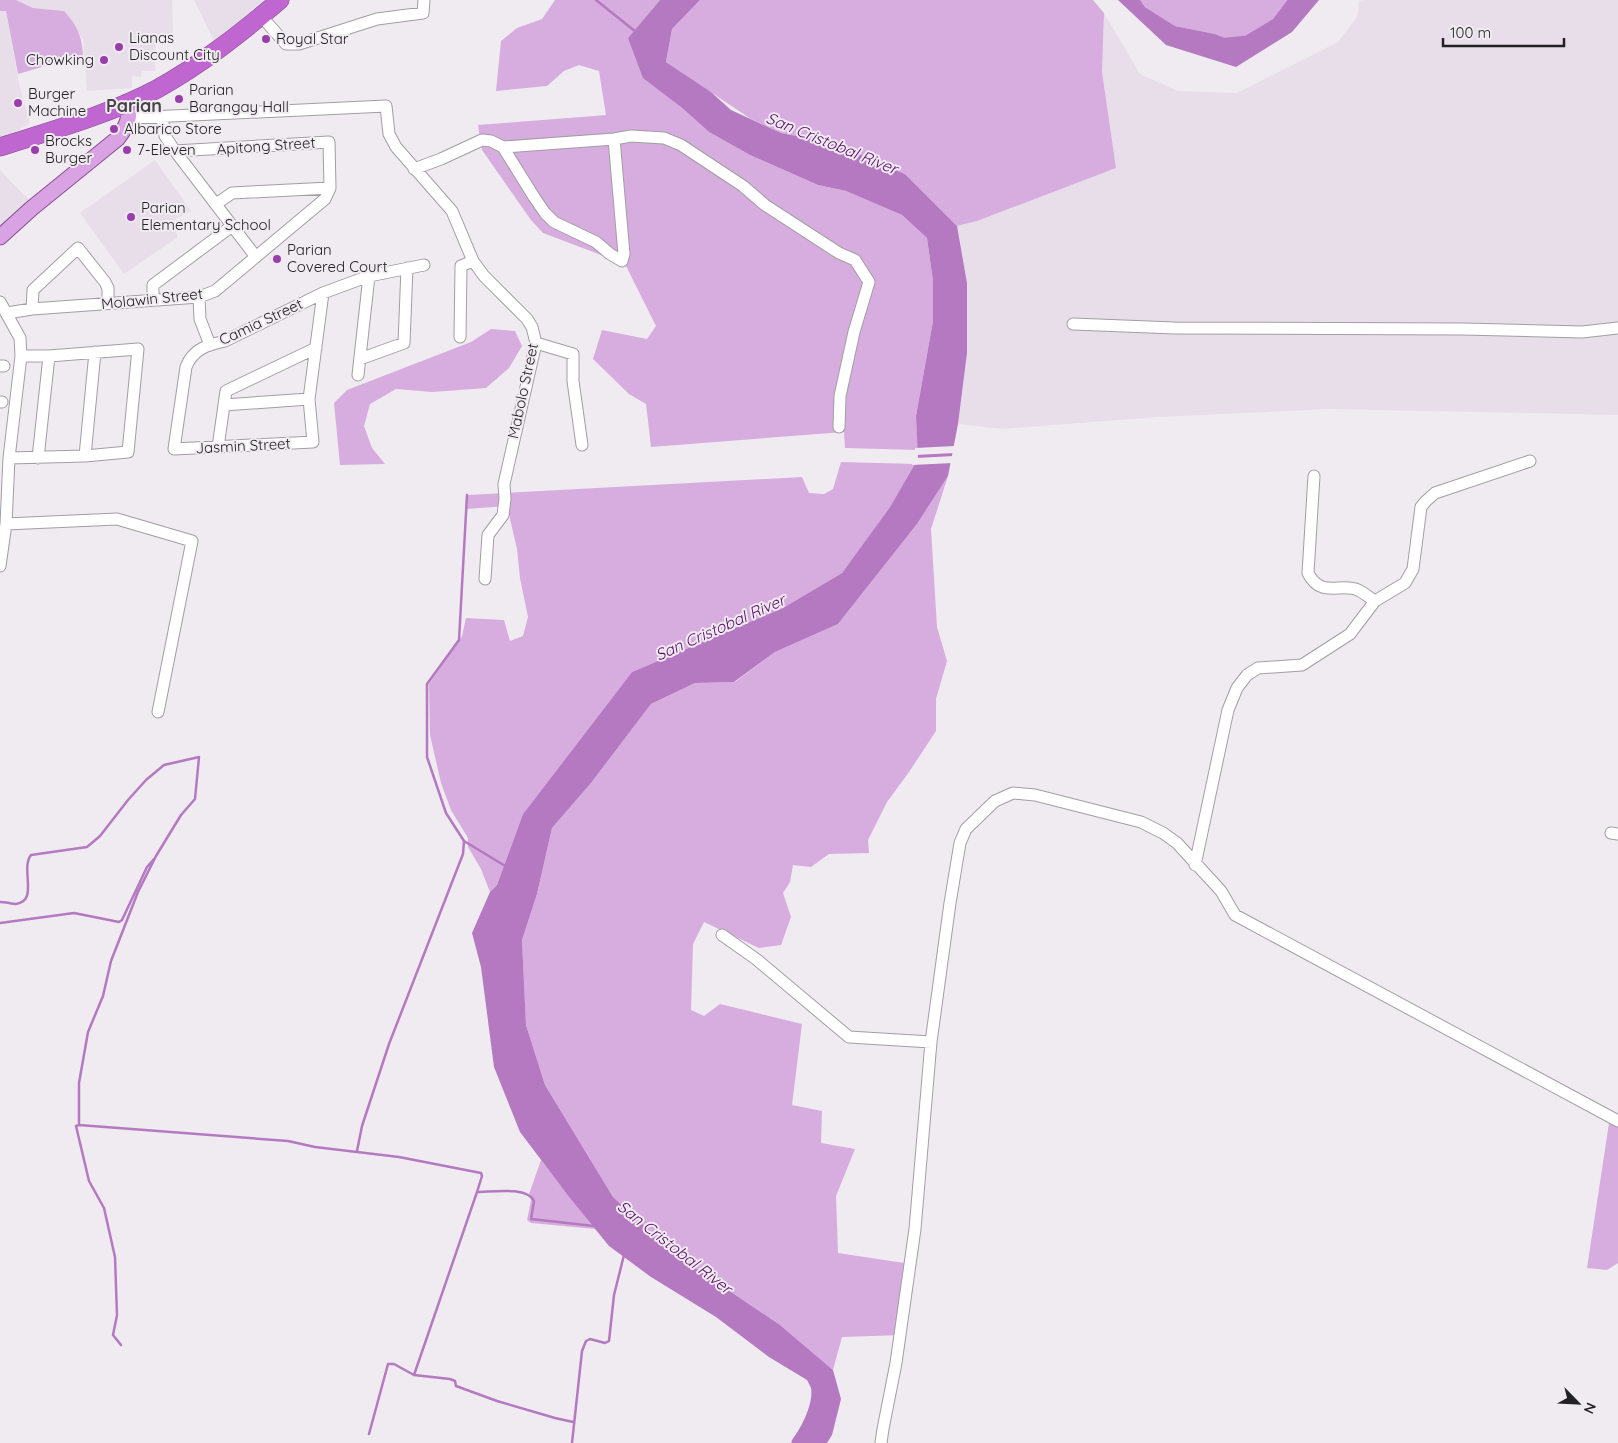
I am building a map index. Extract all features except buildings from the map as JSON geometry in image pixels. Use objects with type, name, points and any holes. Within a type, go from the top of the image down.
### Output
[{"type":"highway","points":[[0,147],[95,116],[128,110],[157,88],[214,54],[280,0]]},
{"type":"main road","points":[[0,237],[32,208],[117,139],[124,130],[128,110]]},
{"type":"street","points":[[261,16],[286,44],[299,44],[377,19],[423,13],[424,0]]},
{"type":"street","name":"Mabolo Street","points":[[128,110],[162,117],[386,106],[389,134],[396,147],[452,211],[473,261],[484,276],[527,319],[532,327],[536,343],[506,473],[503,515],[488,535],[485,579]]},
{"type":"street","points":[[162,117],[165,136],[174,151],[256,256]]},
{"type":"street","points":[[414,169],[449,156],[482,140],[491,141],[503,147],[614,139],[630,136],[664,138],[682,145],[743,186],[766,205],[839,253],[855,260],[869,282],[854,332],[840,396],[839,427]]},
{"type":"street","points":[[503,147],[545,213],[554,222],[596,242],[622,261],[624,254],[614,139]]},
{"type":"street","name":"Apitong Street","points":[[174,151],[329,142],[330,188],[325,199]]},
{"type":"street","points":[[216,204],[232,193],[330,188]]},
{"type":"street","name":"Molawin Street","points":[[7,313],[32,309],[199,296],[214,291],[325,199]]},
{"type":"street","points":[[153,300],[153,285],[232,226]]},
{"type":"street","points":[[32,309],[33,290],[78,248],[105,282],[108,288],[108,303]]},
{"type":"street","points":[[460,337],[461,266],[473,261]]},
{"type":"street","name":"Camia Street","points":[[174,449],[186,367],[189,358],[195,352],[210,344],[225,341],[323,293],[370,276],[424,265]]},
{"type":"street","points":[[360,359],[404,343],[407,268]]},
{"type":"street","points":[[358,375],[370,276]]},
{"type":"street","points":[[224,405],[309,399],[323,293]]},
{"type":"street","points":[[199,296],[200,319],[210,344]]},
{"type":"street","points":[[0,302],[20,338],[21,356],[10,458],[6,524],[0,566]]},
{"type":"street","points":[[1073,324],[1174,328],[1463,329],[1582,332],[1618,328]]},
{"type":"street","points":[[536,343],[573,354],[574,381],[582,445]]},
{"type":"street","points":[[218,448],[226,392],[316,348]]},
{"type":"street","points":[[10,458],[85,456],[128,452],[138,349],[49,356],[21,356]]},
{"type":"street","points":[[85,456],[95,352]]},
{"type":"street","points":[[38,458],[49,356]]},
{"type":"street","name":"Jasmin Street","points":[[174,449],[313,442],[309,399]]},
{"type":"street","points":[[1195,865],[1228,710],[1237,688],[1247,675],[1258,668],[1302,665],[1350,634],[1375,601],[1405,583],[1413,569],[1421,507],[1435,493],[1530,461]]},
{"type":"street","points":[[1314,476],[1308,573],[1312,580],[1322,587],[1357,589],[1375,601]]},
{"type":"street","points":[[6,524],[118,518],[192,541],[158,712]]},
{"type":"street","points":[[881,1443],[899,1345],[915,1229],[931,1042],[960,843],[966,829],[995,801],[1013,794],[1035,795],[1141,822],[1163,833],[1176,843],[1221,891],[1235,914],[1618,1121]]},
{"type":"street","points":[[722,935],[756,959],[849,1037],[931,1042]]},
{"type":"shaded area","points":[[0,0],[16,0],[33,8],[64,11],[78,31],[83,55],[18,74],[6,11],[0,11]]},
{"type":"shaded area","name":"Lianas Discount City","points":[[16,0],[172,0],[172,34],[155,36],[155,71],[142,71],[141,77],[132,76],[132,88],[87,91],[83,40],[64,11],[33,8]]},
{"type":"shaded area","points":[[194,0],[262,0],[263,1],[215,43]]},
{"type":"shaded area","points":[[555,0],[660,0],[628,38],[681,107],[709,132],[750,155],[818,185],[846,191],[902,215],[927,238],[933,281],[933,321],[916,416],[918,450],[845,448],[844,432],[651,447],[646,404],[629,394],[593,359],[602,330],[647,339],[656,326],[625,264],[543,233],[531,220],[482,150],[478,125],[606,115],[599,71],[579,65],[564,71],[547,86],[496,91],[501,41],[517,28],[542,19]]},
{"type":"shaded area","points":[[700,0],[1093,0],[1104,13],[1102,72],[1116,168],[977,221],[957,226],[905,174],[833,143],[781,133],[751,119],[666,62],[672,29]]},
{"type":"shaded area","points":[[1140,0],[1299,0],[1270,31],[1245,46],[1215,34],[1175,26],[1145,7]]},
{"type":"shaded area","points":[[1618,0],[1618,415],[1330,409],[1158,417],[1003,429],[958,424],[967,353],[967,283],[957,226],[977,221],[1116,168],[1102,72],[1104,13],[1140,74],[1178,91],[1237,93],[1338,42],[1357,17],[1359,1]]},
{"type":"shaded area","points":[[0,11],[6,11],[19,84],[29,124],[0,141]]},
{"type":"shaded area","name":"Parian Elementary School","points":[[155,160],[191,211],[172,221],[178,237],[124,274],[80,213]]},
{"type":"shaded area","points":[[0,170],[31,202],[0,229]]},
{"type":"shaded area","points":[[491,329],[515,331],[522,346],[509,368],[486,388],[432,392],[396,389],[370,404],[364,426],[372,448],[385,464],[340,465],[334,403],[347,390],[471,342]]},
{"type":"shaded area","points":[[841,462],[916,464],[890,507],[842,573],[783,608],[632,672],[523,814],[497,885],[490,892],[481,869],[468,847],[468,838],[451,810],[441,783],[430,735],[429,684],[462,636],[466,618],[504,620],[510,641],[523,636],[528,617],[520,578],[517,549],[507,506],[466,509],[467,495],[802,477],[809,493],[824,494],[833,489]]},
{"type":"shaded area","points":[[948,476],[931,529],[937,627],[947,661],[936,699],[936,731],[887,802],[868,840],[869,853],[829,854],[811,867],[793,865],[790,882],[783,893],[791,917],[781,945],[759,948],[704,922],[693,944],[691,1010],[704,1016],[720,1004],[802,1024],[792,1105],[822,1111],[821,1143],[855,1149],[836,1196],[838,1253],[911,1264],[902,1335],[842,1337],[833,1370],[780,1325],[672,1252],[613,1197],[545,1085],[526,1025],[522,940],[537,894],[552,828],[591,783],[651,704],[695,683],[735,682],[775,652],[838,624],[917,524]]},
{"type":"shaded area","points":[[1609,1123],[1618,1127],[1618,1263],[1607,1270],[1587,1268]]},
{"type":"shaded area","points":[[541,1160],[595,1229],[531,1223],[527,1220],[531,1200],[529,1194]]},
{"type":"water","points":[[660,0],[700,0],[672,29],[666,62],[711,92],[731,110],[781,133],[833,143],[905,174],[957,226],[967,283],[967,353],[958,424],[948,476],[917,524],[838,624],[775,652],[734,682],[695,683],[651,704],[591,783],[552,828],[537,894],[522,940],[526,1025],[545,1085],[613,1197],[672,1252],[780,1325],[833,1370],[841,1399],[832,1435],[827,1443],[802,1443],[812,1429],[818,1401],[807,1380],[769,1357],[716,1317],[651,1277],[609,1246],[520,1132],[494,1067],[481,967],[472,933],[490,892],[497,885],[523,814],[632,672],[783,608],[842,573],[890,507],[918,459],[916,416],[933,321],[933,281],[927,238],[902,215],[846,191],[818,185],[750,155],[709,132],[681,107],[643,78],[628,38]]},
{"type":"water","points":[[1118,0],[1140,0],[1145,7],[1175,26],[1215,34],[1245,46],[1270,31],[1299,0],[1319,0],[1292,32],[1236,67],[1166,45]]},
{"type":"pier","points":[[955,446],[955,453],[915,455],[915,448]]},
{"type":"pier","points":[[954,456],[953,463],[912,465],[916,458]]},
{"type":"waterway","points":[[596,0],[636,32]]},
{"type":"waterway","name":"San Cristobal River","points":[[1219,46],[1248,43],[1278,25],[1297,0]]},
{"type":"waterway","points":[[467,495],[459,640],[427,684],[427,757],[446,813],[464,841],[507,867]]},
{"type":"waterway","points":[[0,902],[16,904],[23,902],[28,891],[27,868],[31,855],[87,847],[100,836],[146,780],[164,765],[199,757],[195,799],[181,815],[156,856],[138,892],[111,961],[103,996],[88,1032],[79,1083],[79,1125],[76,1126],[89,1181],[104,1208],[115,1257],[117,1315],[113,1335],[121,1345]]},
{"type":"waterway","points":[[357,1151],[362,1126],[389,1044],[463,854],[464,841]]},
{"type":"waterway","points":[[0,923],[74,913],[119,922],[122,920],[147,867],[154,859]]},
{"type":"waterway","points":[[79,1125],[288,1141],[315,1147],[399,1157],[481,1173],[482,1176],[477,1192],[414,1375]]},
{"type":"waterway","points":[[477,1192],[508,1191],[524,1193],[534,1201],[531,1219],[594,1226]]},
{"type":"waterway","points":[[572,1443],[582,1351],[586,1341],[590,1339],[605,1343],[609,1341],[614,1295],[624,1255]]},
{"type":"waterway","points":[[369,1434],[388,1364],[394,1364],[414,1375],[450,1379],[455,1381],[456,1386],[497,1401],[573,1422]]},
{"type":"waterway","name":"San Cristobal River","points":[[799,1443],[815,1414],[819,1397],[817,1381]]},
{"type":"place","name":"Royal Star","points":[[266,39]]},
{"type":"place","name":"Lianas Discount City","points":[[119,47]]},
{"type":"place","name":"Chowking","points":[[104,60]]},
{"type":"place","name":"Parian Barangay Hall","points":[[179,99]]},
{"type":"place","name":"Burger Machine","points":[[18,103]]},
{"type":"place","name":"Albarico Store","points":[[114,129]]},
{"type":"place","name":"Brocks Burger","points":[[35,150]]},
{"type":"place","name":"7-Eleven","points":[[127,150]]},
{"type":"place","name":"Parian Elementary School","points":[[131,217]]},
{"type":"place","name":"Parian Covered Court","points":[[277,259]]},
{"type":"district","name":"Parian","points":[[134,106]]}]
